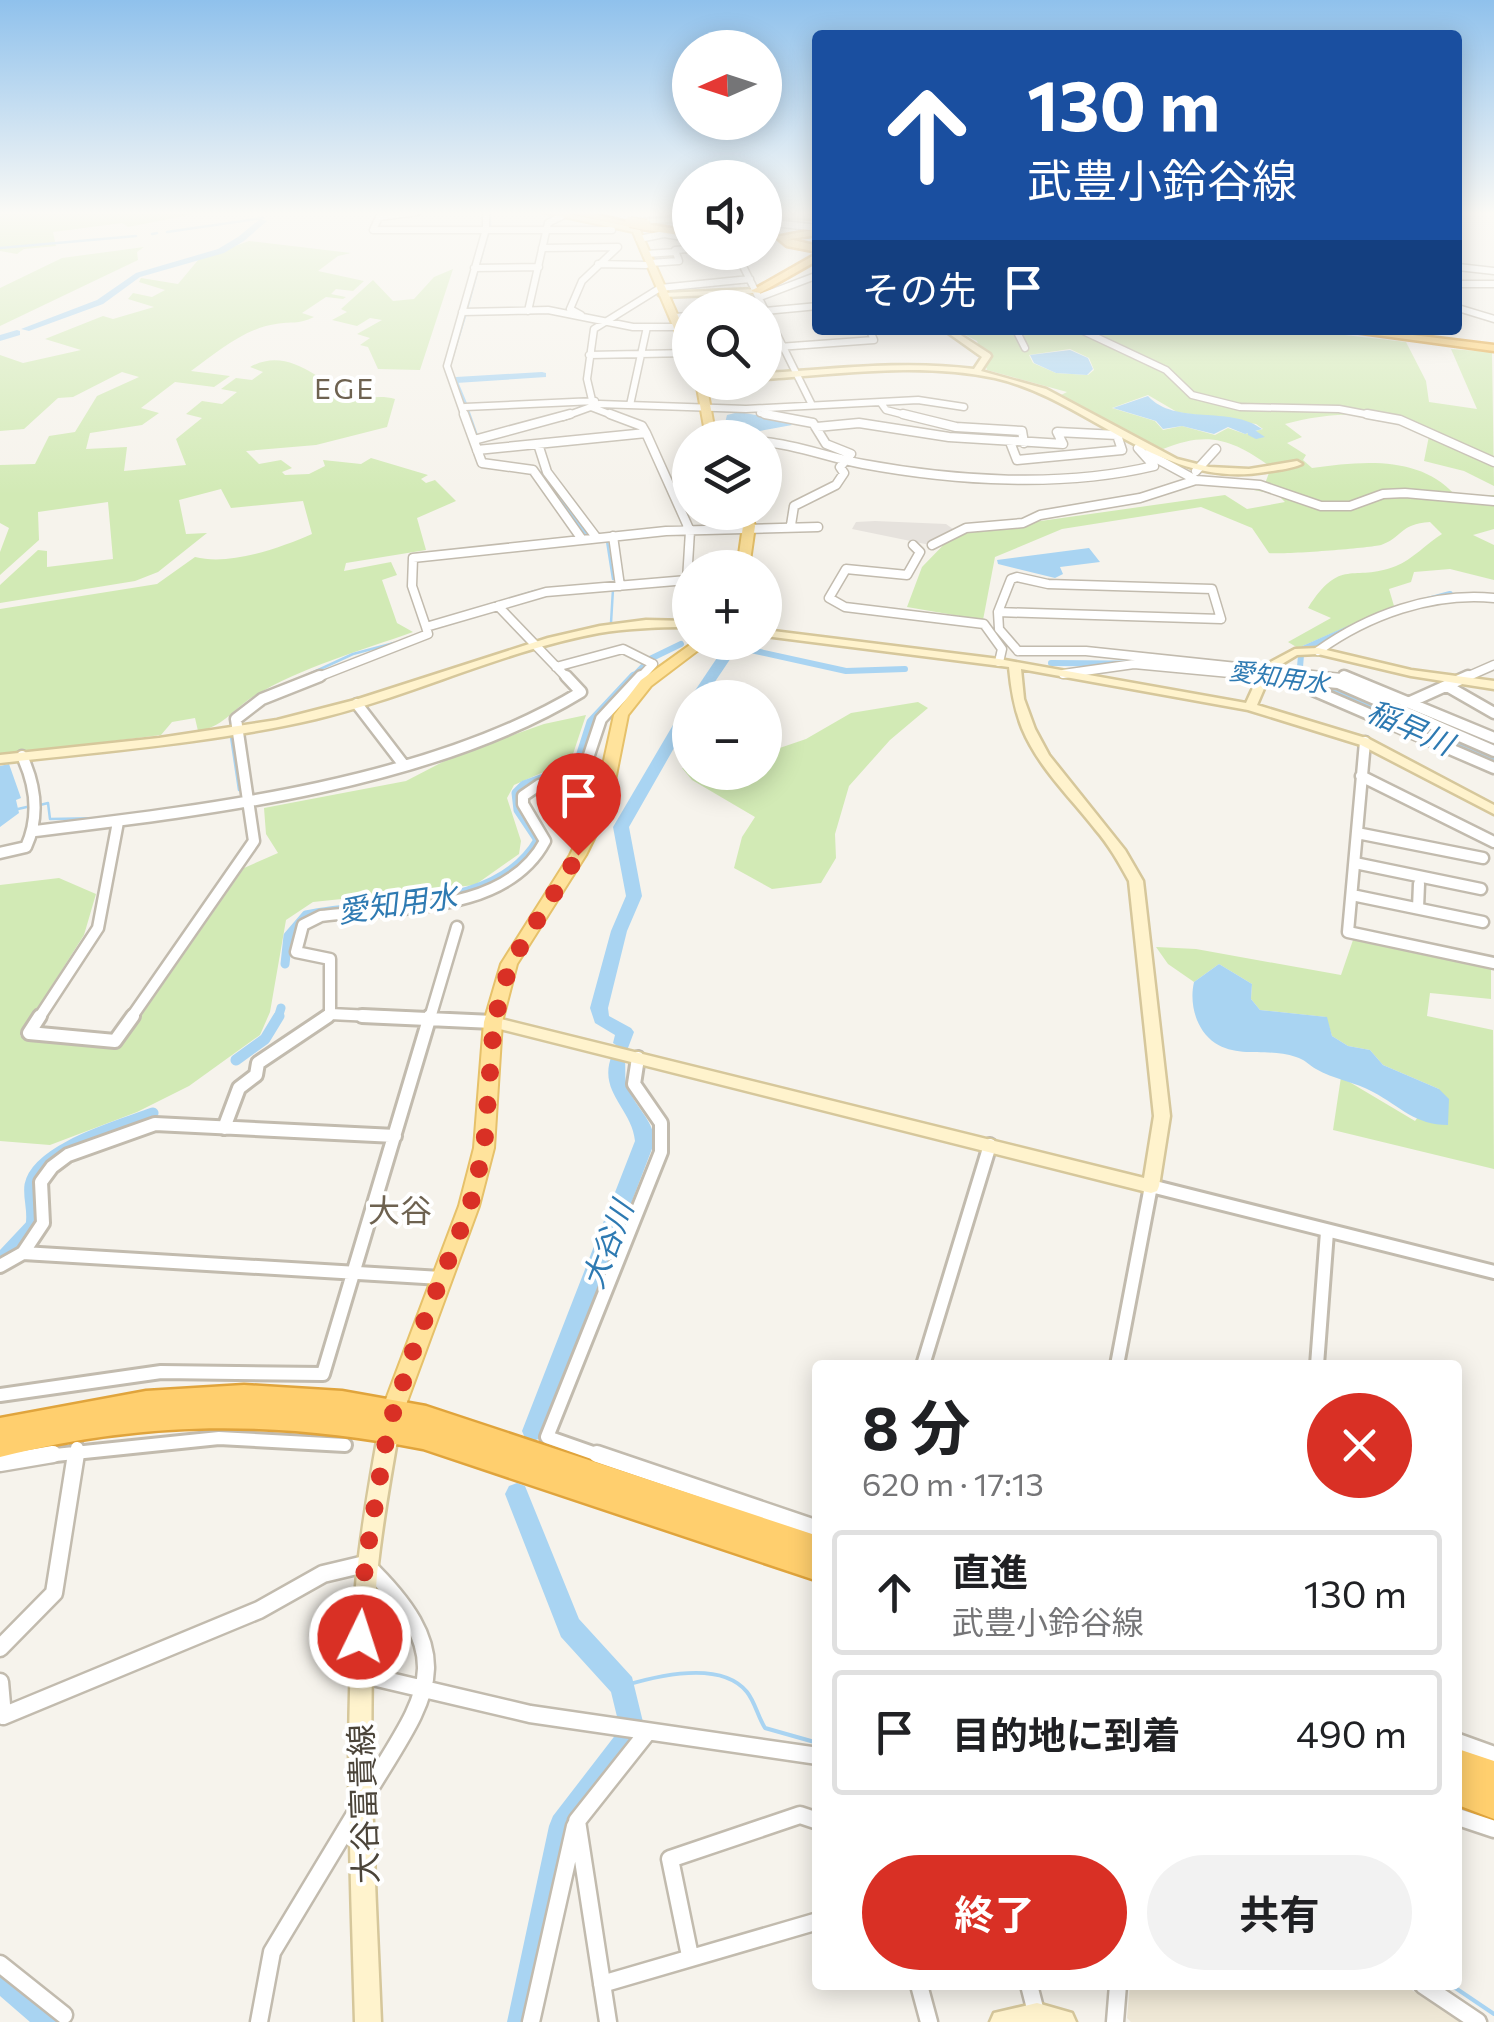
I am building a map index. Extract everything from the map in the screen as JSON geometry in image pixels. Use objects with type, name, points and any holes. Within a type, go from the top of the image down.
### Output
[{"type":"highway","points":[[1392,335],[1494,346]]},
{"type":"highway","points":[[1405,335],[1494,346]]},
{"type":"highway","points":[[0,1430],[98,1409],[213,1396],[278,1397],[500,1440],[812,1547]]},
{"type":"highway","points":[[0,1444],[78,1427],[206,1415],[391,1419],[812,1566]]},
{"type":"highway","points":[[1462,1765],[1494,1776]]},
{"type":"highway","points":[[1462,1792],[1494,1804]]},
{"type":"main road","points":[[705,400],[708,420]]},
{"type":"main road","points":[[391,1419],[470,1206],[484,1148],[494,1022],[510,964],[578,855],[602,806],[621,715],[645,684],[678,660]]},
{"type":"street","points":[[464,306],[448,366],[482,464],[532,470],[581,538]]},
{"type":"street","points":[[528,311],[529,306]]},
{"type":"street","points":[[571,306],[573,312],[584,317]]},
{"type":"street","points":[[594,403],[587,379],[594,329],[630,306]]},
{"type":"street","points":[[782,309],[812,307]]},
{"type":"street","points":[[1462,309],[1494,319]]},
{"type":"street","points":[[462,312],[528,311],[647,327],[672,323]]},
{"type":"street","points":[[630,405],[647,327]]},
{"type":"street","points":[[782,347],[874,340],[872,335]]},
{"type":"street","points":[[956,335],[987,356],[976,372]]},
{"type":"street","points":[[1018,335],[1025,348]]},
{"type":"street","points":[[1092,335],[1166,370],[1192,395],[1240,407],[1339,409],[1400,420],[1494,462]]},
{"type":"street","points":[[782,338],[811,403]]},
{"type":"street","points":[[589,356],[672,354]]},
{"type":"street","points":[[782,375],[917,367],[976,372],[1033,388],[1196,476],[1260,485],[1321,506],[1350,506],[1382,494],[1405,493],[1494,501]]},
{"type":"street","points":[[746,409],[811,403],[883,406],[948,402],[964,407]]},
{"type":"street","points":[[465,407],[594,403],[746,409],[803,419],[817,427],[826,444],[851,454],[840,467],[844,473],[836,485],[794,506],[791,526]]},
{"type":"street","points":[[426,628],[546,592],[687,580],[690,531],[642,426],[594,403],[474,440]]},
{"type":"street","points":[[883,406],[889,416],[936,429]]},
{"type":"street","points":[[883,406],[956,427],[1022,431],[1024,443]]},
{"type":"street","points":[[817,427],[859,423],[1010,442],[1063,444],[1058,432],[1107,432],[1117,434],[1122,450],[1017,460],[1010,442]]},
{"type":"street","points":[[477,450],[646,433]]},
{"type":"street","points":[[782,443],[845,461],[906,470],[1084,476],[1154,466],[1137,452],[1141,446]]},
{"type":"street","points":[[538,444],[547,472],[596,537]]},
{"type":"street","points":[[1196,476],[1216,450]]},
{"type":"street","points":[[932,545],[966,528],[1024,524],[1040,515],[1140,498],[1196,476],[1239,475],[1297,464]]},
{"type":"street","points":[[782,525],[818,526]]},
{"type":"street","points":[[118,822],[98,928],[30,1033],[115,1041],[254,841],[236,719],[262,699],[428,634],[412,586],[413,558],[581,538],[695,530]]},
{"type":"street","points":[[613,536],[620,586]]},
{"type":"street","points":[[914,545],[920,552],[907,575],[846,568],[832,586],[829,598],[845,607],[984,624],[1011,660]]},
{"type":"street","points":[[998,612],[1221,619],[1212,590],[1048,584],[1017,577],[1010,579],[1001,594],[998,612],[1025,715],[1042,762],[1121,849],[1136,881],[1162,1116],[1118,1360]]},
{"type":"street","points":[[1250,707],[1265,671],[1280,656],[1318,651],[1417,604],[1463,594],[1494,598]]},
{"type":"street","points":[[35,831],[249,803],[403,764],[538,720],[581,692],[498,606]]},
{"type":"street","points":[[0,758],[238,732],[357,704],[618,626],[672,624]]},
{"type":"street","points":[[782,636],[1011,660],[1062,674],[1250,707],[1365,742],[1494,810]]},
{"type":"street","points":[[330,1014],[330,959],[296,952],[303,925],[321,916],[485,894],[533,863],[545,841],[523,804],[523,796],[539,785],[584,770],[601,720],[647,663],[623,648],[556,666]]},
{"type":"street","points":[[1011,660],[1086,651],[1338,683],[1494,751]]},
{"type":"street","points":[[1318,651],[1453,684],[1494,685]]},
{"type":"street","points":[[1062,674],[1134,664],[1340,675],[1494,738]]},
{"type":"street","points":[[1410,702],[1494,665]]},
{"type":"street","points":[[1297,679],[1312,690],[1494,768]]},
{"type":"street","points":[[1453,684],[1494,712]]},
{"type":"street","points":[[357,704],[403,764]]},
{"type":"street","points":[[1365,742],[1348,932],[1494,963]]},
{"type":"street","points":[[0,853],[26,847],[35,831],[36,802],[22,756]]},
{"type":"street","points":[[1361,776],[1494,842]]},
{"type":"street","points":[[1357,833],[1483,858]]},
{"type":"street","points":[[1355,863],[1481,889]]},
{"type":"street","points":[[1418,908],[1419,884]]},
{"type":"street","points":[[1352,895],[1483,922]]},
{"type":"street","points":[[0,1395],[72,1380],[170,1369],[323,1374],[458,928]]},
{"type":"street","points":[[224,1128],[239,1088],[256,1075],[258,1063],[330,1014],[494,1022],[1494,1272]]},
{"type":"street","points":[[638,1058],[634,1084],[661,1115],[666,1132],[662,1152],[546,1437],[812,1527]]},
{"type":"street","points":[[0,1266],[23,1253],[43,1224],[41,1182],[68,1155],[154,1124],[395,1136]]},
{"type":"street","points":[[926,1360],[990,1145]]},
{"type":"street","points":[[1316,1360],[1327,1232]]},
{"type":"street","points":[[23,1253],[441,1278]]},
{"type":"street","name":"大谷富貴線","points":[[368,2022],[358,1674],[365,1564],[391,1419]]},
{"type":"street","points":[[0,1463],[76,1448],[214,1441],[318,1440],[345,1445]]},
{"type":"street","points":[[0,1648],[54,1593],[76,1448]]},
{"type":"street","points":[[0,1682],[2,1716],[259,1610],[323,1574],[365,1564],[382,1579],[418,1635],[425,1693],[272,1952],[260,2022]]},
{"type":"street","points":[[358,1674],[425,1693],[646,1734],[812,1755]]},
{"type":"street","points":[[531,2022],[576,1821],[646,1734]]},
{"type":"street","points":[[1462,1743],[1494,1755]]},
{"type":"street","points":[[690,1956],[670,1859],[800,1815],[812,1819]]},
{"type":"street","points":[[1462,1817],[1494,1828]]},
{"type":"street","points":[[576,1821],[608,2022]]},
{"type":"street","points":[[602,1984],[812,1924]]},
{"type":"street","points":[[0,1964],[64,2015]]},
{"type":"street","points":[[921,1990],[929,2022]]},
{"type":"street","points":[[1030,1990],[1036,2016]]},
{"type":"street","points":[[1115,2022],[1118,1990]]},
{"type":"street","points":[[1430,1990],[1478,2022]]},
{"type":"street","points":[[1003,2022],[1036,2016],[1063,2022]]},
{"type":"shaded area","points":[[856,522],[946,524],[953,529],[930,545],[852,529]]},
{"type":"shaded area","points":[[1130,1990],[1412,1990],[1461,2022],[1131,2022],[1127,2018]]},
{"type":"green space","points":[[0,306],[41,306],[0,326]]},
{"type":"green space","points":[[312,306],[302,313],[314,317],[264,326],[231,342],[191,371],[230,376],[214,387],[175,382],[141,408],[159,413],[142,425],[90,433],[86,449],[127,447],[124,471],[186,465],[176,439],[202,418],[186,414],[202,401],[222,404],[237,392],[221,389],[236,378],[252,380],[263,372],[250,367],[264,361],[291,363],[356,396],[395,399],[387,427],[316,445],[246,451],[259,464],[281,460],[292,468],[282,472],[285,475],[309,474],[325,466],[323,460],[361,464],[371,458],[428,475],[421,479],[426,483],[435,480],[456,501],[417,518],[426,550],[346,563],[344,571],[391,562],[397,575],[382,580],[397,623],[413,632],[289,678],[206,729],[198,731],[195,718],[172,722],[161,735],[0,755],[0,609],[157,584],[195,557],[239,557],[312,534],[303,501],[231,508],[221,489],[179,500],[186,534],[207,533],[158,572],[135,581],[0,603],[0,585],[38,550],[47,551],[47,567],[113,559],[108,502],[38,512],[39,540],[0,575],[0,552],[9,528],[0,523],[0,465],[35,464],[49,436],[75,432],[97,396],[139,377],[122,372],[73,397],[58,398],[24,429],[0,431],[0,355],[23,363],[81,350],[45,339],[103,316],[113,319],[154,307]]},
{"type":"green space","points":[[441,306],[420,370],[378,369],[368,347],[360,345],[370,338],[357,334],[382,320],[370,318],[357,326],[332,320],[347,312],[341,309]]},
{"type":"green space","points":[[966,335],[1345,335],[1406,342],[1426,381],[1429,402],[1477,409],[1451,349],[1492,352],[1494,486],[1464,471],[1424,461],[1429,436],[1441,434],[1405,420],[1364,414],[1323,416],[1285,424],[1302,437],[1287,443],[1306,455],[1303,460],[1312,468],[1389,464],[1425,473],[1441,482],[1455,495],[1449,499],[1466,502],[1467,497],[1494,495],[1494,529],[1473,535],[1494,545],[1494,580],[1450,569],[1414,572],[1411,582],[1389,589],[1394,606],[1298,648],[1288,642],[1331,618],[1308,608],[1329,582],[1339,576],[1396,566],[1442,534],[1430,522],[1412,525],[1381,545],[1269,553],[1252,528],[1201,507],[1062,529],[995,557],[983,620],[907,607],[922,567],[955,533],[1225,495],[1247,509],[1285,502],[1278,495],[1254,490],[1258,483],[1266,481],[1271,467],[1232,444],[1207,439],[1163,449],[1059,396],[1067,392],[987,370],[977,341]],"holes":[[[1070,349],[1089,358],[1094,370],[1088,375],[1056,373],[1033,363],[1029,355]],[[1148,395],[1177,412],[1256,424],[1263,429],[1245,434],[1228,428],[1215,435],[1182,426],[1163,430],[1155,421],[1112,408]]]},
{"type":"green space","points":[[918,702],[928,708],[890,740],[849,786],[835,834],[836,858],[821,883],[772,889],[734,868],[742,837],[755,817],[709,790],[782,790],[782,747],[806,739],[851,713]]},
{"type":"green space","points":[[586,715],[571,760],[514,785],[507,798],[521,841],[519,854],[475,885],[313,902],[286,920],[270,1012],[260,1035],[189,1086],[137,1112],[50,1145],[0,1141],[0,885],[59,878],[96,894],[84,935],[20,1036],[118,1049],[244,868],[278,853],[266,834],[264,808],[406,781],[456,755],[544,724]]},
{"type":"green space","points":[[1353,940],[1491,966],[1491,999],[1430,993],[1427,1016],[1493,1030],[1494,1169],[1333,1130],[1341,1077],[1415,1121],[1439,1089],[1383,1065],[1370,1050],[1348,1046],[1332,1036],[1326,1017],[1260,1010],[1251,999],[1252,984],[1219,964],[1194,982],[1168,964],[1156,947],[1196,949],[1341,975]]},
{"type":"water","points":[[1070,350],[1088,358],[1093,369],[1087,375],[1056,373],[1034,363],[1030,355]]},
{"type":"water","points":[[1148,396],[1173,410],[1234,418],[1262,429],[1245,434],[1228,427],[1214,434],[1182,426],[1163,429],[1156,421],[1113,408]]},
{"type":"water","points":[[739,412],[788,421],[792,425],[782,427],[782,420],[726,420],[727,415]]},
{"type":"water","points":[[1089,548],[1100,562],[1060,567],[1063,574],[1055,578],[998,564],[997,560]]},
{"type":"water","points":[[9,764],[21,798],[16,800],[19,813],[0,827],[0,766]]},
{"type":"water","points":[[1219,964],[1252,984],[1251,999],[1260,1010],[1327,1017],[1332,1036],[1348,1046],[1370,1050],[1383,1065],[1439,1089],[1449,1099],[1448,1125],[1417,1119],[1373,1092],[1299,1058],[1234,1051],[1215,1043],[1199,1024],[1193,1008],[1193,990],[1194,982]]},
{"type":"waterway","points":[[51,320],[88,306]]},
{"type":"waterway","points":[[451,362],[466,313]]},
{"type":"waterway","points":[[26,329],[47,322]]},
{"type":"waterway","points":[[0,338],[17,333]]},
{"type":"waterway","points":[[456,380],[542,375]]},
{"type":"waterway","points":[[456,380],[466,404]]},
{"type":"waterway","points":[[468,410],[477,436]]},
{"type":"waterway","points":[[1252,433],[1260,437]]},
{"type":"waterway","points":[[536,469],[587,535]]},
{"type":"waterway","points":[[607,541],[613,579]]},
{"type":"waterway","points":[[611,623],[613,589]]},
{"type":"waterway","points":[[486,606],[535,591]]},
{"type":"waterway","points":[[1398,608],[1450,594]]},
{"type":"waterway","points":[[1303,649],[1355,626]]},
{"type":"waterway","points":[[290,683],[353,654],[394,643]]},
{"type":"waterway","name":"愛知用水","points":[[631,679],[650,659],[672,648]]},
{"type":"waterway","points":[[1300,667],[1301,655]]},
{"type":"waterway","name":"愛知用水","points":[[782,657],[846,671],[905,669]]},
{"type":"waterway","name":"大谷川","points":[[709,680],[723,660]]},
{"type":"waterway","name":"愛知用水","points":[[1051,663],[1180,664]]},
{"type":"waterway","name":"愛知用水","points":[[285,964],[288,936],[306,915],[465,892],[494,881],[519,864],[538,840],[518,810],[516,793],[524,785],[577,766],[591,722],[634,676]]},
{"type":"waterway","name":"稲早川","points":[[1328,690],[1494,763]]},
{"type":"waterway","name":"愛知用水","points":[[1392,701],[1427,716]]},
{"type":"waterway","points":[[231,737],[239,790]]},
{"type":"waterway","name":"大谷川","points":[[622,1043],[625,1032],[601,1019],[599,1008],[619,931],[634,896],[621,827],[672,739]]},
{"type":"waterway","points":[[40,805],[48,803],[50,819],[104,818]]},
{"type":"waterway","points":[[18,809],[31,806]]},
{"type":"waterway","name":"愛知用水","points":[[278,1017],[281,1008]]},
{"type":"waterway","name":"愛知用水","points":[[236,1060],[265,1039],[278,1017]]},
{"type":"waterway","name":"大谷川","points":[[533,1431],[645,1141],[640,1119],[617,1086],[618,1060]]},
{"type":"waterway","name":"愛知用水","points":[[0,1258],[31,1225],[30,1185],[48,1160],[102,1131],[153,1113]]},
{"type":"waterway","name":"大谷川","points":[[517,1494],[570,1628],[623,1686],[630,1722]]},
{"type":"waterway","points":[[623,1686],[688,1673],[721,1676],[747,1692],[765,1728],[812,1741]]},
{"type":"waterway","name":"大谷川","points":[[522,2022],[563,1826],[626,1739]]},
{"type":"waterway","points":[[0,1977],[52,2022]]},
{"type":"waterway","points":[[1458,1990],[1494,2014]]},
{"type":"district","name":"EGE","points":[[345,388]]},
{"type":"district","name":"大谷","points":[[400,1209]]},
{"type":"route","points":[[360,1637],[365,1564],[388,1429],[416,1342],[470,1206],[484,1148],[492,1089],[494,1022],[510,964],[535,918],[578,855]]}]
